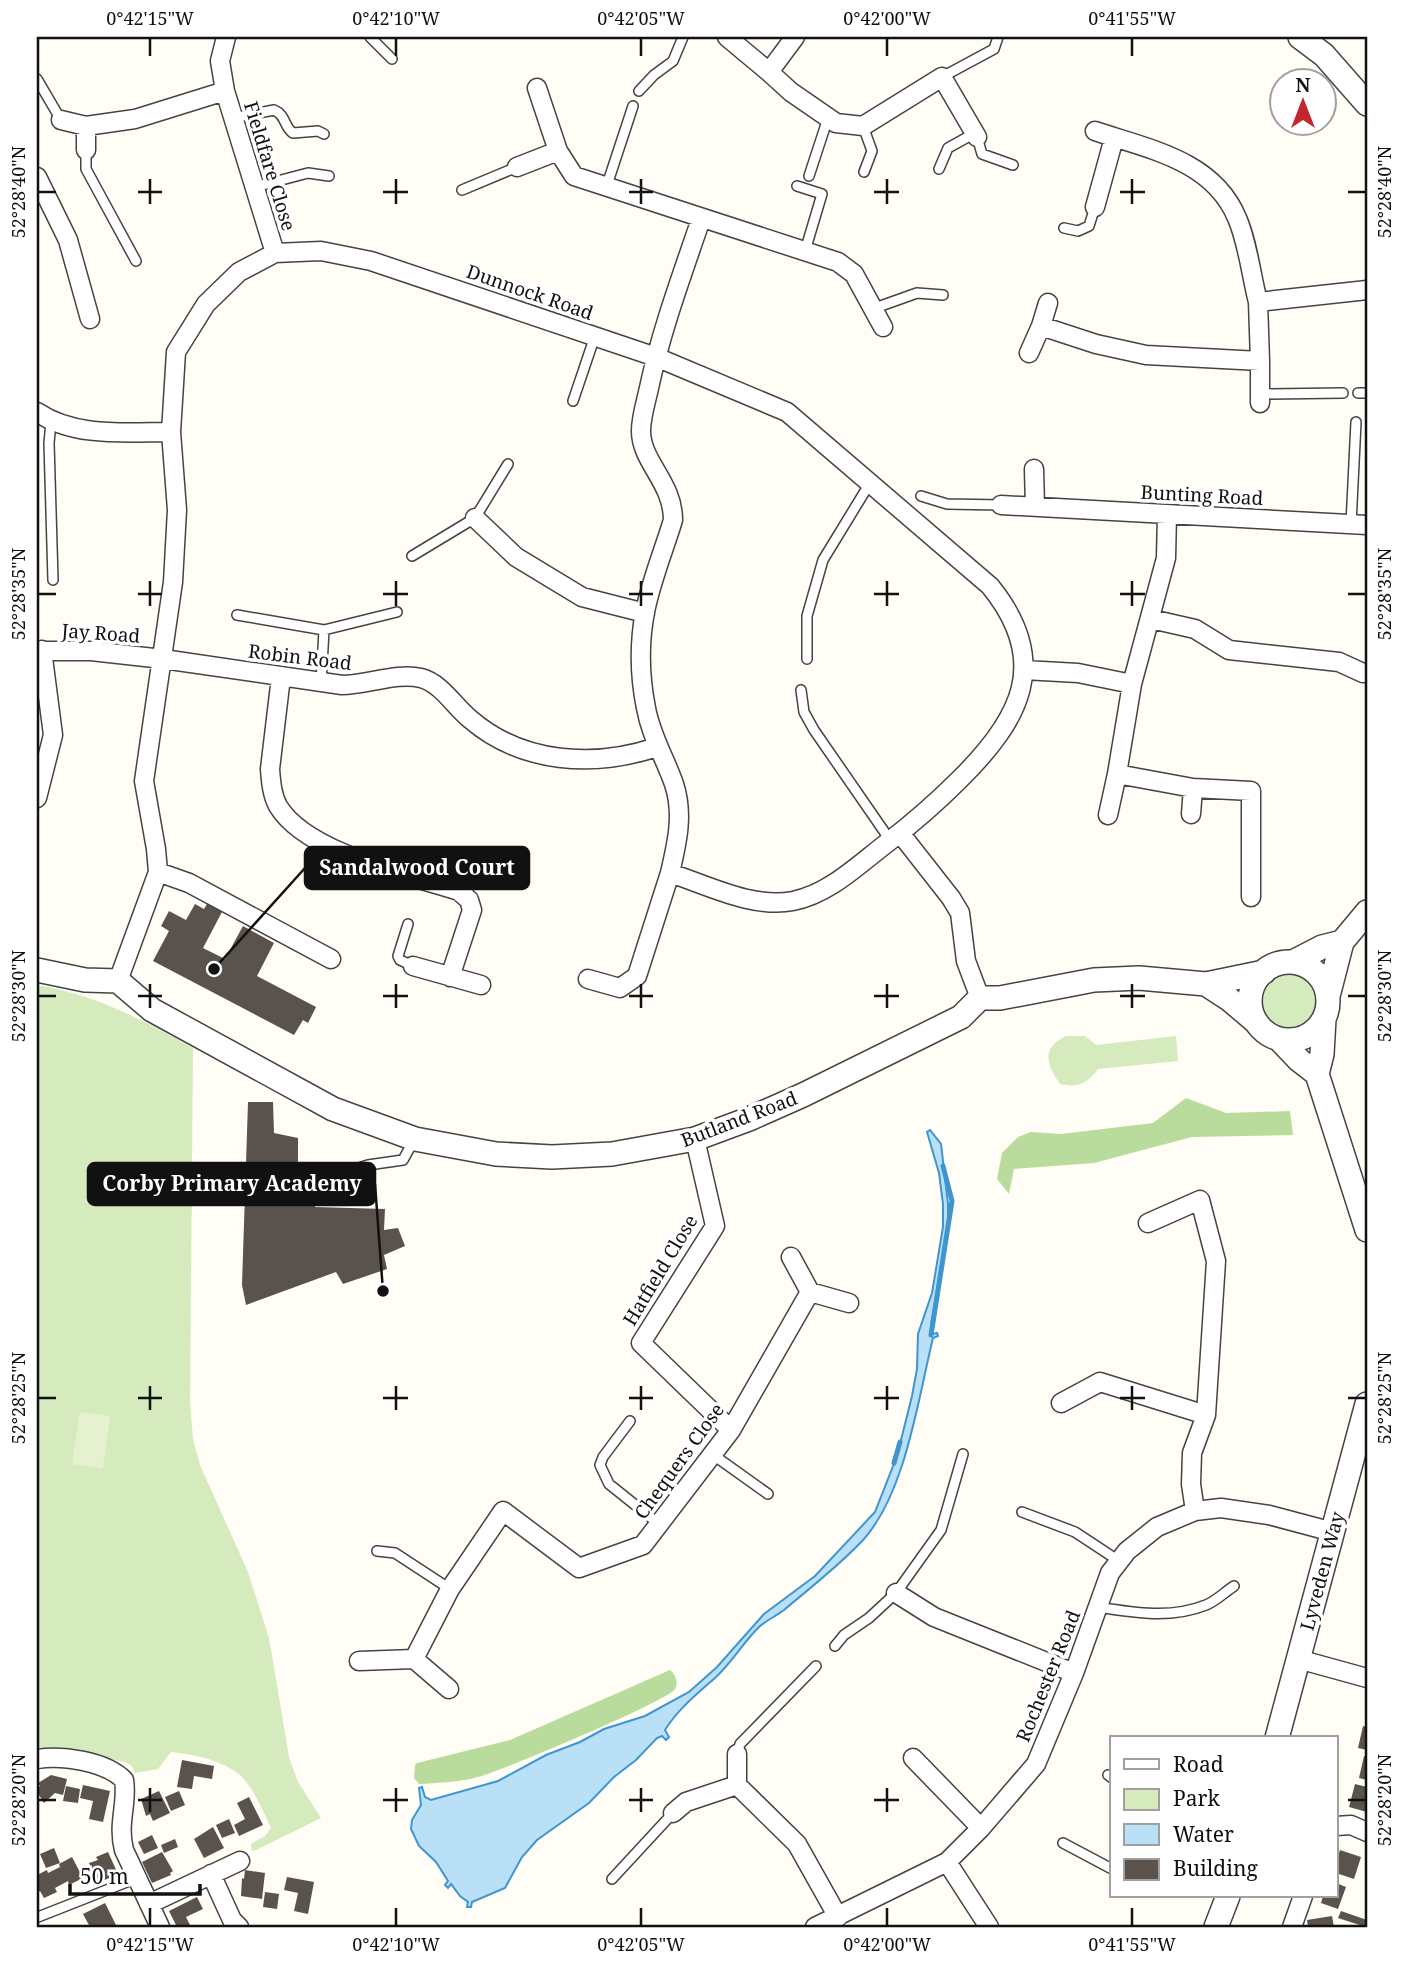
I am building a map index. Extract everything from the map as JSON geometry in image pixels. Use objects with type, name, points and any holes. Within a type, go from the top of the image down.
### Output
[{"type":"street","name":"Fieldfare Close","points":[[226,37],[220,61],[225,91],[275,253]]},
{"type":"street","points":[[727,37],[791,92],[836,123],[863,126],[942,77],[976,135]]},
{"type":"street","points":[[769,72],[795,37]]},
{"type":"street","points":[[1300,37],[1324,55],[1367,104]]},
{"type":"street","points":[[537,88],[558,151],[575,176],[838,262],[854,274],[883,327]]},
{"type":"street","name":"Fieldfare Close","points":[[61,120],[86,126],[135,119],[225,91]]},
{"type":"street","points":[[86,126],[86,150]]},
{"type":"street","points":[[1095,131],[1196,168],[1228,198],[1238,220],[1258,302],[1260,398]]},
{"type":"street","points":[[1095,207],[1114,138]]},
{"type":"street","points":[[517,167],[558,151]]},
{"type":"street","points":[[37,177],[45,208],[68,240],[90,319]]},
{"type":"street","points":[[588,979],[620,988],[637,976],[670,873],[679,834],[680,818],[675,787],[657,747],[643,690],[642,646],[645,613],[673,520],[673,509],[668,492],[644,448],[641,431],[656,356],[701,219]]},
{"type":"street","name":"Dunnock Road","points":[[118,981],[158,872],[144,781],[173,582],[177,510],[171,432],[176,352],[206,304],[239,272],[275,253],[321,251],[371,261],[656,356],[787,412],[990,586],[1009,609],[1021,640],[1024,670],[1018,699],[1005,728],[986,753],[926,812],[895,837],[817,895],[790,901],[760,901],[670,873]]},
{"type":"street","points":[[1258,302],[1367,290]]},
{"type":"street","points":[[1029,353],[1048,303]]},
{"type":"street","points":[[1041,326],[1096,344],[1146,355],[1260,361]]},
{"type":"street","points":[[44,417],[98,432],[171,432]]},
{"type":"street","points":[[1034,470],[1035,507]]},
{"type":"street","name":"Bunting Road","points":[[1001,505],[1359,524]]},
{"type":"street","points":[[1108,815],[1118,774],[1132,684],[1166,558],[1167,514]]},
{"type":"street","points":[[475,517],[516,557],[582,597],[645,613]]},
{"type":"street","points":[[1151,620],[1195,629],[1229,650],[1339,662],[1363,673]]},
{"type":"street","points":[[37,799],[53,735],[39,651]]},
{"type":"street","name":"Jay Road","points":[[39,651],[91,651],[163,659]]},
{"type":"street","name":"Robin Road","points":[[163,659],[321,684],[358,685],[399,678],[421,678],[438,688],[486,732],[524,749],[567,760],[614,759],[657,747]]},
{"type":"street","points":[[1024,670],[1078,673],[1132,684]]},
{"type":"street","points":[[281,677],[270,769],[271,785],[278,806],[298,827],[329,847],[459,891],[469,900],[472,910],[450,977]]},
{"type":"street","points":[[1118,774],[1193,788],[1251,792],[1251,897]]},
{"type":"street","points":[[1191,814],[1193,788]]},
{"type":"street","points":[[895,837],[951,898],[960,913],[964,953],[980,998],[1000,998],[1094,980],[1139,978],[1206,984],[1264,972],[1280,963],[1305,965],[1323,981],[1326,1008],[1309,1035],[1298,1040],[1279,1039]]},
{"type":"street","points":[[158,872],[189,883],[331,959]]},
{"type":"street","points":[[1367,912],[1342,942],[1326,1008],[1322,1054],[1317,1074],[1367,1230]]},
{"type":"street","points":[[1293,962],[1322,947],[1342,942]]},
{"type":"street","points":[[412,966],[481,985]]},
{"type":"street","points":[[37,970],[85,980],[118,981]]},
{"type":"street","points":[[1255,1021],[1250,998],[1253,985],[1264,972]]},
{"type":"street","name":"Butland Road","points":[[118,981],[152,1010],[307,1096],[358,1120],[415,1139],[496,1154],[552,1157],[612,1154],[695,1139],[781,1104],[937,1030],[961,1017],[980,998]]},
{"type":"street","points":[[1206,984],[1229,999],[1263,1031],[1279,1039],[1317,1074]]},
{"type":"street","name":"Hatfield Close","points":[[695,1139],[715,1226],[642,1343],[731,1430]]},
{"type":"street","points":[[1148,1223],[1200,1200],[1216,1261],[1206,1415],[1192,1453],[1191,1483],[1195,1511]]},
{"type":"street","points":[[791,1257],[810,1292],[849,1303]]},
{"type":"street","name":"Chequers Close","points":[[414,1659],[450,1589],[503,1511],[579,1568],[643,1545],[731,1430],[810,1292]]},
{"type":"street","points":[[1061,1403],[1101,1382],[1206,1415]]},
{"type":"street","name":"Lyveden Way","points":[[1277,1736],[1367,1404]]},
{"type":"street","name":"Rochester Road","points":[[814,1927],[947,1862],[981,1828],[1036,1763],[1074,1673],[1110,1573],[1127,1551],[1157,1527],[1195,1511],[1221,1508],[1243,1510],[1333,1532]]},
{"type":"street","points":[[896,1593],[934,1617],[1074,1673]]},
{"type":"street","points":[[359,1661],[414,1659],[449,1689]]},
{"type":"street","points":[[1298,1659],[1367,1678]]},
{"type":"street","points":[[737,1754],[737,1785],[797,1844],[838,1917]]},
{"type":"street","points":[[913,1758],[981,1828]]},
{"type":"street","points":[[37,1759],[89,1764],[110,1770],[124,1780],[121,1838],[160,1927]]},
{"type":"street","points":[[673,1813],[685,1802],[737,1785]]},
{"type":"street","points":[[1338,1826],[1351,1825],[1367,1832]]},
{"type":"street","points":[[149,1904],[240,1861]]},
{"type":"street","points":[[947,1862],[989,1927]]},
{"type":"street","points":[[211,1874],[232,1920],[239,1927]]},
{"type":"street","points":[[1216,1927],[1227,1898]]},
{"type":"street","points":[[1292,1927],[1302,1898]]},
{"type":"lane","points":[[370,37],[392,59]]},
{"type":"lane","points":[[639,91],[673,61],[683,37]]},
{"type":"lane","points":[[942,77],[994,49],[998,37]]},
{"type":"lane","name":"Fieldfare Close","points":[[37,79],[61,120]]},
{"type":"lane","points":[[606,188],[633,106]]},
{"type":"lane","points":[[233,118],[274,110],[284,117],[289,131],[293,133],[318,131],[324,134]]},
{"type":"lane","points":[[809,176],[828,118]]},
{"type":"lane","points":[[863,126],[872,151],[864,172]]},
{"type":"lane","points":[[939,170],[948,148],[976,135],[982,154],[1013,165]]},
{"type":"lane","points":[[86,150],[86,169],[136,261]]},
{"type":"lane","points":[[462,190],[517,167]]},
{"type":"lane","points":[[255,187],[308,173],[328,176]]},
{"type":"lane","points":[[797,186],[822,194],[804,251]]},
{"type":"lane","points":[[1064,228],[1078,231],[1089,226],[1095,207]]},
{"type":"lane","points":[[874,308],[917,293],[943,295]]},
{"type":"lane","points":[[573,401],[595,336]]},
{"type":"lane","points":[[1260,398],[1343,393]]},
{"type":"lane","points":[[44,417],[49,443],[53,580]]},
{"type":"lane","points":[[1356,422],[1359,524]]},
{"type":"lane","points":[[412,556],[475,517],[508,464]]},
{"type":"lane","points":[[807,659],[807,616],[823,559],[870,483]]},
{"type":"lane","points":[[921,496],[947,504],[1001,505]]},
{"type":"lane","points":[[237,615],[324,631],[397,612]]},
{"type":"lane","points":[[321,684],[324,631]]},
{"type":"lane","points":[[801,690],[804,712],[814,730],[895,837]]},
{"type":"lane","points":[[408,923],[398,956],[412,966]]},
{"type":"lane","points":[[337,1175],[368,1165],[403,1160],[415,1139]]},
{"type":"lane","points":[[630,1421],[600,1465],[609,1483],[659,1524]]},
{"type":"lane","points":[[712,1454],[768,1494]]},
{"type":"lane","points":[[835,1646],[844,1635],[869,1618],[896,1593],[941,1530],[962,1454]]},
{"type":"lane","points":[[1022,1512],[1075,1532],[1119,1561]]},
{"type":"lane","points":[[377,1551],[395,1553],[450,1589]]},
{"type":"lane","points":[[1098,1607],[1137,1614],[1178,1614],[1209,1604],[1234,1586]]},
{"type":"lane","points":[[737,1754],[740,1744],[816,1666]]},
{"type":"lane","points":[[612,1879],[673,1813]]},
{"type":"lane","points":[[1063,1843],[1110,1868]]},
{"type":"lane","points":[[38,1917],[137,1878]]},
{"type":"green space","points":[[1290,972],[1301,974],[1310,980],[1316,989],[1316,1011],[1310,1020],[1301,1026],[1290,1028],[1279,1026],[1270,1020],[1264,1011],[1262,1000],[1264,989],[1270,980],[1279,974]]},
{"type":"green space","points":[[37,985],[98,1002],[137,1018],[193,1048],[190,1401],[193,1439],[200,1465],[248,1572],[269,1638],[289,1757],[298,1782],[321,1818],[256,1850],[252,1851],[251,1844],[265,1836],[271,1828],[247,1783],[223,1764],[171,1752],[158,1769],[135,1773],[132,1766],[125,1762],[37,1747]]},
{"type":"green space","points":[[1066,1036],[1085,1036],[1096,1045],[1176,1036],[1178,1061],[1098,1069],[1082,1084],[1060,1084],[1048,1057],[1053,1046]]},
{"type":"green space","points":[[1186,1098],[1226,1113],[1290,1111],[1293,1135],[1192,1137],[1094,1163],[1014,1169],[1009,1194],[997,1179],[1002,1153],[1018,1137],[1031,1132],[1061,1134],[1153,1123]]},
{"type":"green space","points":[[80,1412],[110,1416],[103,1468],[72,1464]]},
{"type":"green space","points":[[670,1670],[677,1684],[675,1689],[665,1696],[548,1750],[471,1779],[419,1784],[414,1778],[417,1763],[510,1740]]},
{"type":"water","points":[[930,1130],[941,1144],[948,1204],[948,1224],[931,1325],[932,1334],[937,1333],[938,1336],[933,1338],[909,1443],[890,1496],[878,1519],[864,1539],[835,1567],[758,1628],[722,1671],[676,1715],[665,1730],[669,1737],[666,1740],[662,1736],[657,1738],[589,1803],[537,1840],[522,1857],[505,1888],[472,1902],[471,1907],[467,1907],[468,1902],[451,1884],[448,1888],[445,1885],[448,1881],[436,1862],[419,1846],[411,1829],[412,1820],[421,1805],[419,1788],[422,1787],[425,1797],[431,1800],[498,1781],[546,1755],[604,1729],[645,1716],[689,1692],[717,1667],[764,1614],[815,1576],[875,1512],[897,1456],[912,1396],[917,1369],[918,1334],[932,1293],[943,1227],[939,1173],[927,1132]]},
{"type":"building","points":[[208,902],[223,910],[203,948],[225,959],[243,926],[274,943],[257,976],[316,1007],[308,1023],[303,1020],[294,1035],[153,961],[169,931],[161,926],[169,911],[186,920],[195,904],[204,909]]},
{"type":"building","points":[[248,1102],[273,1102],[274,1133],[298,1138],[298,1173],[316,1184],[315,1207],[385,1209],[384,1230],[398,1228],[405,1246],[384,1255],[387,1269],[343,1284],[336,1272],[246,1305],[242,1285]]},
{"type":"building","points":[[1363,1726],[1367,1727],[1367,1750],[1358,1748]]},
{"type":"building","points":[[1364,1756],[1367,1757],[1367,1780],[1359,1778]]},
{"type":"building","points":[[182,1760],[214,1766],[212,1779],[194,1776],[192,1789],[177,1787]]},
{"type":"building","points":[[51,1775],[67,1779],[63,1795],[55,1793],[44,1803],[37,1792],[40,1786],[38,1783]]},
{"type":"building","points":[[1355,1784],[1367,1787],[1367,1812],[1349,1807]]},
{"type":"building","points":[[83,1785],[110,1791],[103,1822],[89,1819],[93,1801],[80,1798]]},
{"type":"building","points":[[66,1786],[80,1789],[78,1803],[63,1801]]},
{"type":"building","points":[[159,1791],[170,1813],[153,1821],[150,1814],[146,1816],[141,1799]]},
{"type":"building","points":[[179,1791],[185,1805],[171,1811],[165,1797]]},
{"type":"building","points":[[249,1797],[263,1825],[239,1836],[234,1825],[245,1819],[237,1803]]},
{"type":"building","points":[[229,1819],[235,1833],[222,1838],[216,1825]]},
{"type":"building","points":[[213,1827],[224,1848],[204,1858],[194,1839]]},
{"type":"building","points":[[152,1835],[158,1848],[144,1854],[138,1842]]},
{"type":"building","points":[[175,1839],[178,1847],[164,1853],[161,1845]]},
{"type":"building","points":[[54,1848],[60,1863],[46,1868],[40,1854]]},
{"type":"building","points":[[1340,1850],[1361,1857],[1354,1879],[1338,1874]]},
{"type":"building","points":[[108,1852],[118,1874],[98,1883],[89,1863]]},
{"type":"building","points":[[162,1852],[173,1871],[171,1875],[152,1883],[142,1862]]},
{"type":"building","points":[[72,1857],[83,1878],[69,1885],[68,1881],[55,1888],[57,1892],[44,1898],[40,1891],[37,1893],[37,1875],[60,1867],[59,1864]]},
{"type":"building","points":[[245,1870],[265,1873],[262,1899],[241,1896]]},
{"type":"building","points":[[287,1877],[314,1882],[308,1914],[294,1911],[298,1893],[284,1890]]},
{"type":"building","points":[[1338,1884],[1346,1887],[1338,1909],[1321,1903],[1322,1898],[1338,1898]]},
{"type":"building","points":[[265,1892],[279,1894],[277,1909],[263,1907]]},
{"type":"building","points":[[197,1897],[203,1909],[186,1917],[191,1927],[177,1927],[169,1911]]},
{"type":"building","points":[[105,1903],[117,1927],[90,1927],[83,1914]]},
{"type":"building","points":[[1341,1911],[1367,1920],[1366,1927],[1338,1918]]},
{"type":"building","points":[[1332,1916],[1334,1927],[1308,1927],[1307,1920]]},
{"type":"waterway","points":[[931,1335],[952,1201],[943,1166]]},
{"type":"waterway","points":[[894,1463],[900,1442]]},
{"type":"place","name":"Sandalwood Court","points":[[214,969]]},
{"type":"place","name":"Corby Primary Academy","points":[[383,1291]]}]
